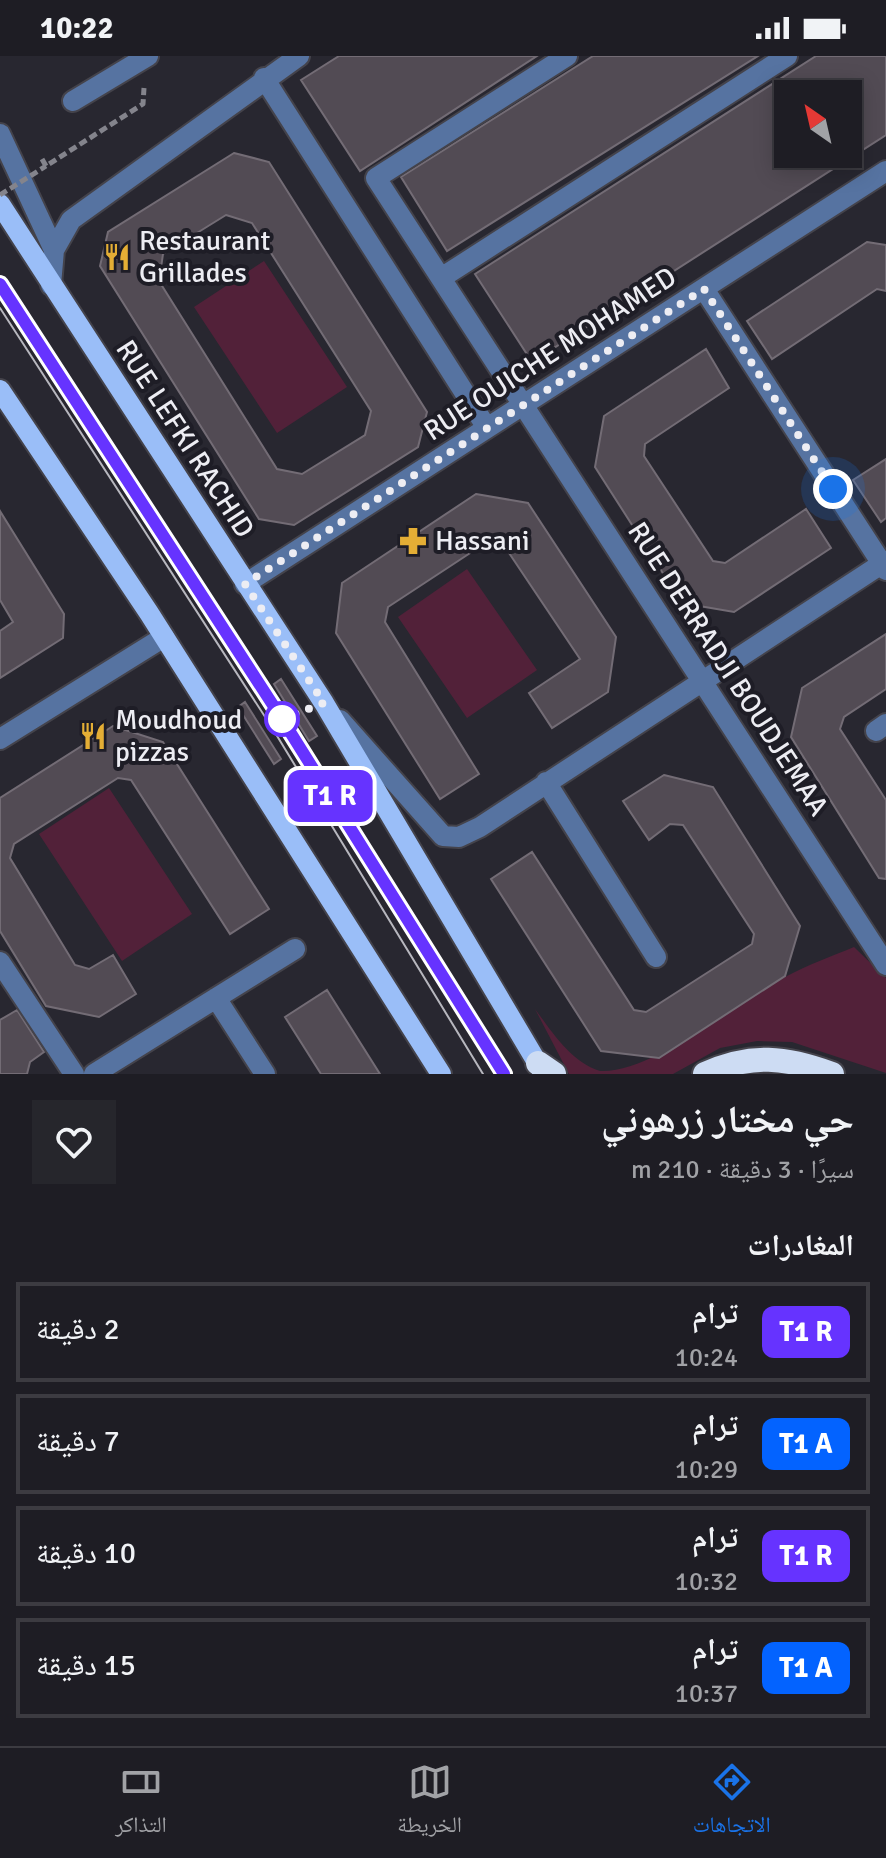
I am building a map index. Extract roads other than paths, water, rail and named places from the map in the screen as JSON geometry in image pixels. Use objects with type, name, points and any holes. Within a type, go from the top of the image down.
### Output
[{"type":"highway","points":[[705,1074],[748,1058],[770,1057],[832,1074]]},
{"type":"main road","name":"RUE LEFKI RACHID","points":[[0,204],[324,703],[546,1070]]},
{"type":"main road","points":[[0,390],[164,637],[441,1074]]},
{"type":"street","points":[[73,101],[148,56]]},
{"type":"street","points":[[51,285],[54,250],[71,220],[264,78],[299,56]]},
{"type":"street","name":"RUE DERRADJI BOUDJEMAA","points":[[567,56],[376,178],[885,962]]},
{"type":"street","points":[[441,278],[787,56]]},
{"type":"street","points":[[264,78],[487,428]]},
{"type":"street","points":[[0,134],[54,250]]},
{"type":"street","name":"RUE OUICHE MOHAMED","points":[[245,584],[886,171]]},
{"type":"street","points":[[324,703],[443,836],[459,837],[480,827],[885,565],[704,289]]},
{"type":"street","points":[[0,739],[164,637]]},
{"type":"street","points":[[546,782],[656,957]]},
{"type":"street","points":[[94,1074],[295,949]]},
{"type":"street","points":[[0,962],[74,1074]]},
{"type":"street","points":[[216,998],[265,1074]]},
{"type":"tram line","points":[[0,284],[282,719],[504,1074]]},
{"type":"tram line","points":[[0,284],[282,719],[504,1074]]},
{"type":"tram line","points":[[0,308],[271,726],[483,1074]]},
{"type":"place","name":"Restaurant Grillades","points":[[117,257]]},
{"type":"place","name":"Hassani","points":[[413,541]]},
{"type":"place","name":"Moudhoud pizzas","points":[[93,736]]}]
